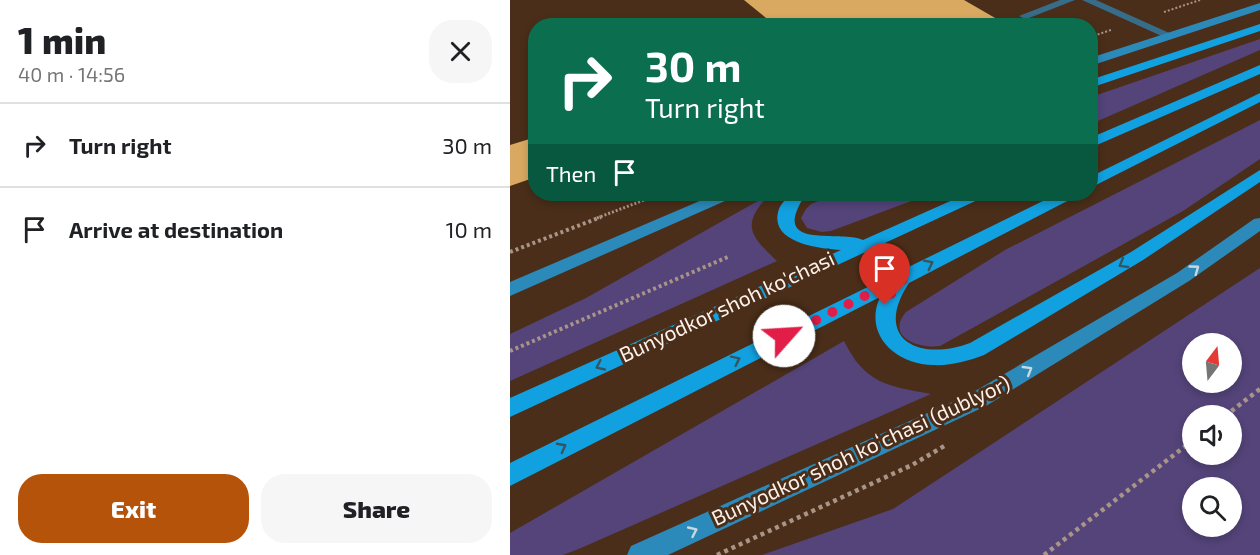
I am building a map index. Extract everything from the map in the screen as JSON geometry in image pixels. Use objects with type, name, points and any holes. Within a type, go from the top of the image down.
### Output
[{"type":"main road","points":[[1098,81],[1260,27]]},
{"type":"main road","points":[[1098,140],[1260,69]]},
{"type":"main road","points":[[1098,179],[1260,97]]},
{"type":"main road","points":[[907,275],[893,290],[885,305],[883,321],[889,336],[904,350],[927,357],[965,353],[977,349],[1137,256],[1260,175]]},
{"type":"main road","points":[[792,201],[785,217],[789,228],[795,234],[824,244],[870,242]]},
{"type":"main road","name":"Bunyodkor shoh ko'chasi","points":[[510,408],[962,201]]},
{"type":"main road","points":[[510,475],[1055,201]]},
{"type":"street","points":[[1098,59],[1260,6]]},
{"type":"street","points":[[510,289],[712,201]]},
{"type":"street","name":"Bunyodkor shoh koʻchasi (dublyor)","points":[[640,555],[978,400],[1183,278],[1260,223]]},
{"type":"lane","points":[[1026,16],[1070,0]]},
{"type":"lane","points":[[1087,0],[1170,36]]},
{"type":"path","points":[[510,252],[642,201]]},
{"type":"path","points":[[510,351],[729,256]]},
{"type":"path","points":[[1239,405],[1260,389]]},
{"type":"path","points":[[1044,555],[1182,449]]},
{"type":"shaded area","points":[[1260,39],[1260,50],[1098,121],[1098,95]]},
{"type":"shaded area","points":[[1260,120],[1260,159],[1183,211],[940,346],[914,343],[902,335],[899,328],[906,312],[1005,250]]},
{"type":"shaded area","points":[[758,201],[764,201],[755,213],[752,229],[760,244],[777,261],[510,381],[510,334],[586,298]]},
{"type":"shaded area","points":[[818,201],[911,201],[831,231],[822,232],[807,228],[801,218],[811,204]]},
{"type":"shaded area","points":[[1260,268],[1260,555],[762,555],[893,509]]},
{"type":"shaded area","points":[[844,341],[860,366],[869,375],[890,385],[931,394],[563,555],[510,555],[510,533]]},
{"type":"building","points":[[744,0],[964,0],[995,18],[766,18]]},
{"type":"building","points":[[528,139],[528,180],[510,186],[510,145]]},
{"type":"route","points":[[784,336],[907,275],[893,290],[885,305]]}]
